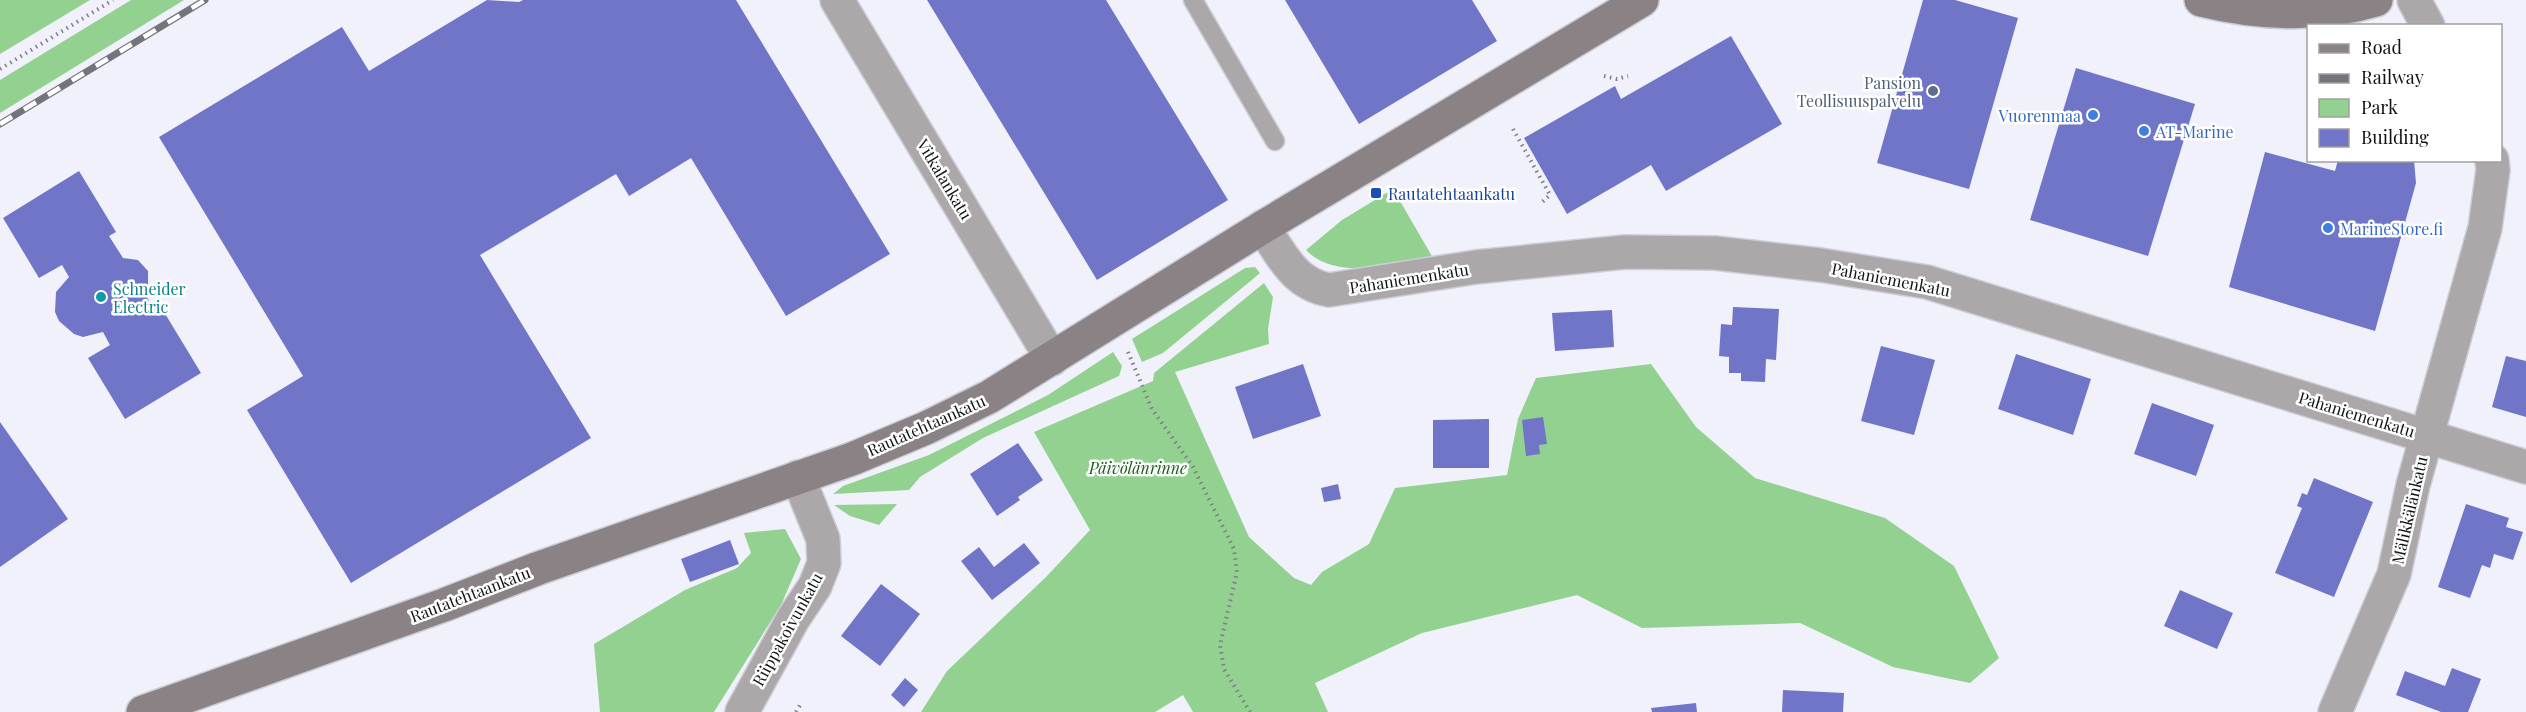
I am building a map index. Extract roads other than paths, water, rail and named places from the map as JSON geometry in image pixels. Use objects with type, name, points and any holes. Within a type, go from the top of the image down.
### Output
[{"type":"street","name":"Vitkalankatu","points":[[837,0],[1052,359]]},
{"type":"street","name":"Rautatehtaankatu","points":[[143,712],[852,459],[926,428],[989,397],[1263,227],[1642,0]]},
{"type":"street","points":[[2201,0],[2238,8],[2284,13],[2362,4],[2376,0]]},
{"type":"street","points":[[2414,0],[2427,24]]},
{"type":"street","name":"Mälikkälänkatu","points":[[2335,712],[2394,573],[2427,436],[2485,228],[2492,162]]},
{"type":"street","name":"Pahaniemenkatu","points":[[1263,227],[1293,273],[1307,284],[1329,290],[1476,267],[1625,252],[1715,253],[1820,265],[1926,282],[2526,467]]},
{"type":"street","name":"Riippakoivunkatu","points":[[742,712],[793,619],[815,586],[824,563],[823,539],[798,477]]},
{"type":"lane","points":[[1193,0],[1275,141]]},
{"type":"railway","points":[[0,124],[205,0]]},
{"type":"place","name":"Pansion Teollisuuspalvelu","points":[[1933,91]]},
{"type":"place","name":"Vuorenmaa","points":[[2093,115]]},
{"type":"place","name":"AT-Marine","points":[[2144,131]]},
{"type":"place","name":"Rautatehtaankatu","points":[[1376,193]]},
{"type":"place","name":"MarineStore.fi","points":[[2328,228]]},
{"type":"place","name":"Schneider Electric","points":[[101,297]]},
{"type":"park label","name":"Päivölänrinne","points":[[1138,467]]}]
